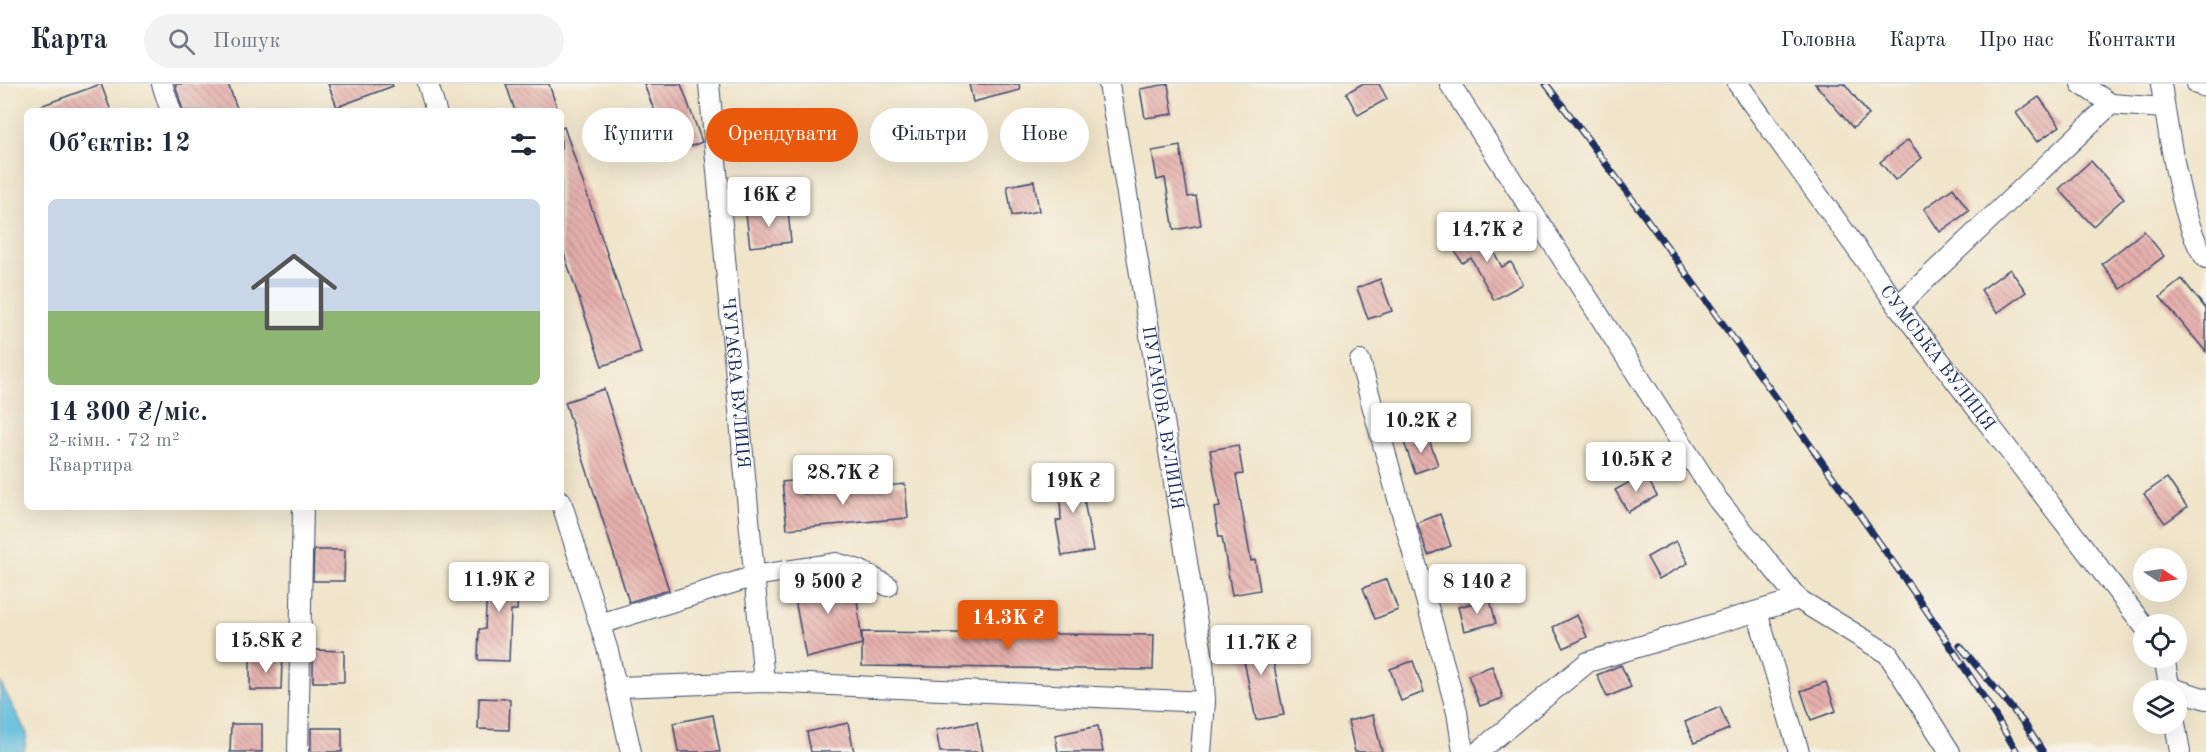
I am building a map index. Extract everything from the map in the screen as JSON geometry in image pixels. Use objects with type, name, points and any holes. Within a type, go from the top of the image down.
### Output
[{"type":"street","points":[[162,84],[170,108]]},
{"type":"street","points":[[428,84],[435,108]]},
{"type":"street","name":"ЧУГАЄВА ВУЛИЦЯ","points":[[709,84],[764,682]]},
{"type":"street","name":"ПУГАЧОВА ВУЛИЦЯ","points":[[1109,84],[1203,660],[1205,702],[1201,752]]},
{"type":"street","points":[[1450,84],[1718,500],[1798,599],[1888,654],[1950,752]]},
{"type":"street","name":"СУМСЬКА ВУЛИЦЯ","points":[[1738,84],[1898,306],[2135,614]]},
{"type":"street","points":[[2081,84],[2110,105],[2164,108]]},
{"type":"street","points":[[2161,84],[2164,108],[2186,207],[2199,250],[2206,258]]},
{"type":"street","points":[[2197,84],[2206,87]]},
{"type":"street","points":[[1898,306],[2110,105]]},
{"type":"street","points":[[1360,362],[1457,712],[1462,752]]},
{"type":"street","points":[[298,752],[303,510]]},
{"type":"street","points":[[564,510],[600,624],[631,752]]},
{"type":"street","points":[[600,624],[755,576],[836,564],[859,570],[888,586]]},
{"type":"street","points":[[1478,752],[1588,662],[1798,599]]},
{"type":"street","points":[[1757,612],[1799,752]]},
{"type":"street","points":[[617,687],[764,682],[1205,702]]},
{"type":"street","points":[[2187,693],[2206,699]]},
{"type":"street","points":[[2177,734],[2180,752]]},
{"type":"water","points":[[0,682],[27,734],[24,752],[0,752]]},
{"type":"building","points":[[101,84],[110,108],[35,108]]},
{"type":"building","points":[[175,84],[228,84],[237,108],[182,108]]},
{"type":"building","points":[[328,84],[392,84],[393,86],[337,107]]},
{"type":"building","points":[[506,84],[549,84],[557,108],[514,108]]},
{"type":"building","points":[[644,84],[681,84],[690,108],[653,108]]},
{"type":"building","points":[[969,84],[1019,84],[1020,90],[973,102]]},
{"type":"building","points":[[1168,84],[1173,114],[1145,118],[1140,89]]},
{"type":"building","points":[[1362,84],[1379,84],[1387,99],[1358,115],[1346,93]]},
{"type":"building","points":[[1815,84],[1845,84],[1869,115],[1853,128]]},
{"type":"building","points":[[2039,97],[2060,126],[2037,142],[2016,113]]},
{"type":"building","points":[[694,120],[702,142],[694,145]]},
{"type":"building","points":[[564,127],[641,353],[602,366],[564,254]]},
{"type":"building","points":[[1908,140],[1922,158],[1895,180],[1880,162]]},
{"type":"building","points":[[1180,146],[1188,197],[1196,196],[1201,225],[1174,230],[1165,178],[1157,180],[1152,151]]},
{"type":"building","points":[[2091,161],[2124,198],[2093,226],[2059,189]]},
{"type":"building","points":[[1034,181],[1039,211],[1012,216],[1007,186]]},
{"type":"building","points":[[1953,188],[1969,211],[1940,232],[1924,209]]},
{"type":"building","points":[[788,210],[791,242],[750,247],[746,214]]},
{"type":"building","points":[[1479,225],[1502,267],[1511,262],[1523,284],[1494,300],[1471,258],[1462,263],[1450,242]]},
{"type":"building","points":[[2144,231],[2164,256],[2121,289],[2102,264]]},
{"type":"building","points":[[2010,269],[2026,292],[1997,313],[1981,290]]},
{"type":"building","points":[[1380,279],[1392,311],[1368,319],[1357,288]]},
{"type":"building","points":[[2182,279],[2206,309],[2206,352],[2160,297]]},
{"type":"building","points":[[604,389],[669,590],[629,602],[565,402]]},
{"type":"building","points":[[1427,434],[1438,465],[1415,473],[1404,442]]},
{"type":"building","points":[[1238,445],[1243,474],[1236,475],[1251,561],[1255,560],[1260,590],[1232,595],[1222,537],[1219,537],[1214,508],[1220,507],[1210,450]]},
{"type":"building","points":[[1083,467],[1085,506],[1093,551],[1062,556],[1056,521],[1061,520],[1059,469]]},
{"type":"building","points":[[1645,474],[1657,496],[1628,512],[1615,490]]},
{"type":"building","points":[[2167,478],[2187,507],[2165,523],[2144,494]]},
{"type":"building","points":[[802,480],[803,494],[905,484],[908,518],[787,529],[782,482]]},
{"type":"building","points":[[1440,514],[1451,546],[1428,555],[1417,523]]},
{"type":"building","points":[[1676,541],[1688,563],[1659,579],[1647,557]]},
{"type":"building","points":[[314,550],[345,550],[344,581],[313,581]]},
{"type":"building","points":[[488,565],[519,566],[517,610],[511,610],[509,661],[478,660],[479,629],[485,629]]},
{"type":"building","points":[[839,577],[855,581],[862,644],[806,658],[792,584]]},
{"type":"building","points":[[1387,579],[1398,610],[1375,619],[1363,588]]},
{"type":"building","points":[[1490,599],[1496,623],[1464,631],[1458,607]]},
{"type":"building","points":[[1577,615],[1587,637],[1564,648],[1553,627]]},
{"type":"building","points":[[1267,631],[1284,715],[1256,720],[1239,636]]},
{"type":"building","points":[[862,632],[1154,635],[1153,670],[862,666]]},
{"type":"building","points":[[313,650],[344,651],[344,682],[313,682]]},
{"type":"building","points":[[250,659],[282,659],[281,690],[250,690]]},
{"type":"building","points":[[1413,661],[1424,692],[1401,701],[1390,669]]},
{"type":"building","points":[[1621,665],[1631,687],[1607,697],[1597,675]]},
{"type":"building","points":[[1492,666],[1503,698],[1480,706],[1468,675]]},
{"type":"building","points":[[1826,682],[1836,711],[1811,720],[1801,691]]},
{"type":"building","points":[[479,698],[510,699],[509,730],[478,729]]},
{"type":"building","points":[[1720,707],[1729,729],[1694,743],[1685,722]]},
{"type":"building","points":[[713,715],[720,752],[678,752],[673,723]]},
{"type":"building","points":[[1373,715],[1382,752],[1355,752],[1348,721]]},
{"type":"building","points":[[977,722],[983,752],[940,752],[936,730]]},
{"type":"building","points":[[848,723],[854,752],[811,752],[807,732]]},
{"type":"building","points":[[231,724],[262,724],[262,752],[230,752]]},
{"type":"building","points":[[1098,726],[1103,752],[1058,752],[1055,735]]},
{"type":"building","points":[[311,728],[342,728],[342,752],[311,752]]},
{"type":"railway","points":[[1546,84],[1671,252],[1880,543],[1937,625],[2017,752]]},
{"type":"railway","points":[[1960,646],[2024,723],[2043,752]]}]
